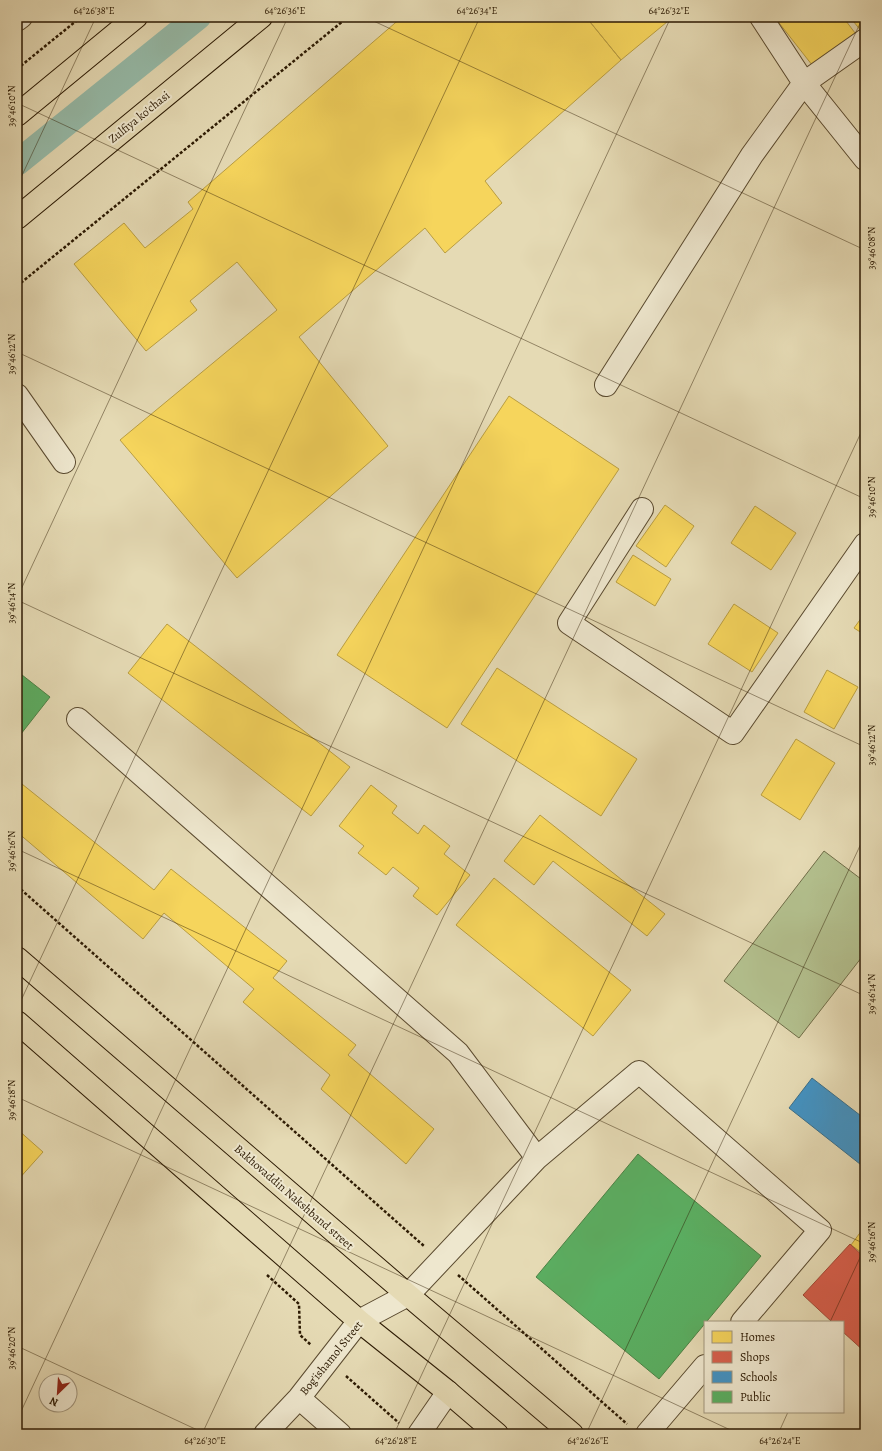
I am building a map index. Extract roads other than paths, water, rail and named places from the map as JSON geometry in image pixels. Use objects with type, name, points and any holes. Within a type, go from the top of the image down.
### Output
[{"type":"main road","points":[[17,115],[136,17]]},
{"type":"main road","name":"Zulfiya ko'chasi","points":[[17,218],[261,17]]},
{"type":"main road","name":"Bakhovaddin Nakshband street","points":[[17,958],[408,1295],[572,1434]]},
{"type":"main road","points":[[17,1022],[359,1321],[448,1392],[496,1434]]},
{"type":"street","points":[[17,20],[21,17]]},
{"type":"street","points":[[761,17],[804,83],[865,159]]},
{"type":"street","points":[[606,385],[744,169],[804,83],[865,40]]},
{"type":"street","points":[[17,395],[64,462]]},
{"type":"street","points":[[642,509],[569,623],[733,733],[865,544]]},
{"type":"street","points":[[78,720],[458,1052],[537,1158]]},
{"type":"street","name":"Bog'ishamol Street","points":[[264,1434],[299,1398],[359,1321],[408,1295],[537,1158],[639,1072],[820,1230],[743,1321]]},
{"type":"street","points":[[640,1431],[704,1367]]},
{"type":"street","points":[[410,1430],[448,1392]]},
{"type":"street","points":[[299,1398],[340,1434]]},
{"type":"waterway","points":[[17,163],[198,17]]}]
